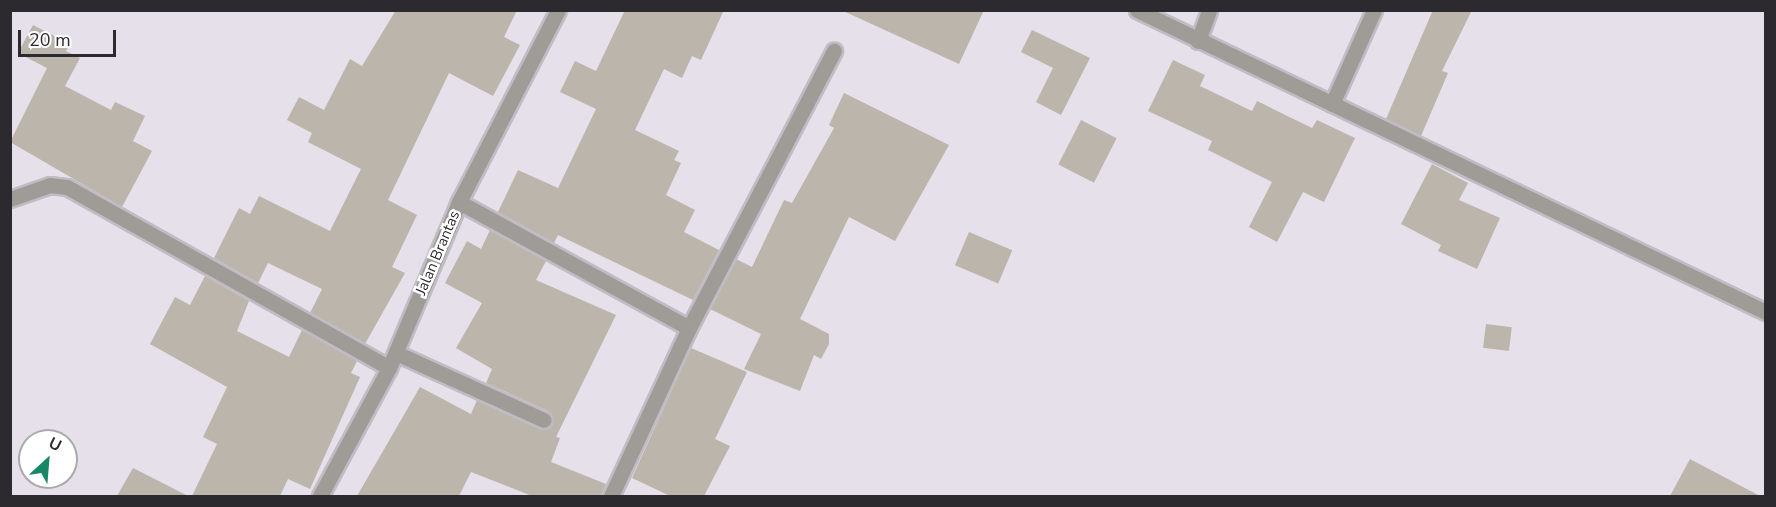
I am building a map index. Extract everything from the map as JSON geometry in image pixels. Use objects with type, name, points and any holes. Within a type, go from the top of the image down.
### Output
[{"type":"street","name":"Jalan Brantas","points":[[320,496],[389,368],[459,202],[558,10]]},
{"type":"street","points":[[1137,10],[1766,312]]},
{"type":"street","points":[[1198,41],[1209,10]]},
{"type":"street","points":[[1332,104],[1374,10]]},
{"type":"street","points":[[611,496],[689,328],[834,51]]},
{"type":"street","points":[[10,199],[50,184],[67,187],[389,368]]},
{"type":"street","points":[[459,202],[689,328]]},
{"type":"street","points":[[396,352],[544,420]]},
{"type":"building","points":[[396,10],[517,10],[504,37],[520,45],[493,96],[449,73],[388,200],[417,215],[392,267],[405,273],[365,344],[310,313],[322,289],[268,263],[258,283],[214,258],[239,208],[250,214],[259,196],[330,231],[361,169],[308,142],[312,133],[287,120],[299,97],[324,110],[350,59],[362,66]]},
{"type":"building","points":[[625,10],[724,10],[701,60],[692,56],[682,78],[664,69],[635,130],[679,151],[674,160],[681,163],[666,195],[695,210],[684,232],[719,250],[693,300],[558,235],[554,243],[498,212],[518,170],[558,188],[596,109],[560,92],[575,61],[596,71]]},
{"type":"building","points":[[841,10],[984,10],[959,64]]},
{"type":"building","points":[[1433,10],[1472,10],[1442,71],[1448,73],[1421,136],[1386,119]]},
{"type":"building","points":[[33,25],[70,44],[66,51],[80,58],[65,86],[111,110],[115,102],[145,116],[133,141],[152,151],[122,207],[10,142],[47,68],[18,53]]},
{"type":"building","points":[[1032,30],[1090,58],[1061,115],[1036,102],[1053,68],[1021,52]]},
{"type":"building","points":[[1173,60],[1205,75],[1200,86],[1252,111],[1257,101],[1312,128],[1317,120],[1355,138],[1324,202],[1303,192],[1277,242],[1249,227],[1272,182],[1208,150],[1212,141],[1148,111]]},
{"type":"building","points":[[844,93],[949,145],[895,241],[849,217],[800,319],[829,334],[829,344],[821,359],[814,355],[800,391],[744,369],[761,334],[710,309],[736,259],[752,267],[784,200],[792,203],[834,128],[829,125]]},
{"type":"building","points":[[1081,120],[1117,138],[1094,183],[1058,165]]},
{"type":"building","points":[[1432,164],[1468,183],[1459,200],[1500,218],[1477,269],[1438,251],[1441,245],[1401,224]]},
{"type":"building","points":[[490,230],[546,261],[536,280],[616,315],[556,437],[560,438],[551,462],[606,484],[601,496],[532,496],[471,472],[459,496],[357,496],[420,387],[471,414],[477,400],[541,429],[553,425],[548,411],[486,383],[492,369],[456,348],[482,303],[445,283],[467,241],[481,249]]},
{"type":"building","points":[[969,232],[1012,250],[998,284],[955,265]]},
{"type":"building","points":[[205,276],[249,301],[237,331],[289,357],[302,330],[357,361],[351,373],[360,377],[310,489],[288,479],[280,496],[192,496],[217,444],[203,437],[227,387],[150,344],[175,297],[190,305]]},
{"type":"building","points":[[1486,324],[1512,327],[1509,351],[1483,348]]},
{"type":"building","points":[[691,348],[747,372],[715,439],[730,446],[704,496],[670,496],[632,478]]},
{"type":"building","points":[[1690,459],[1760,496],[1670,496]]},
{"type":"building","points":[[133,468],[188,496],[117,496]]}]
